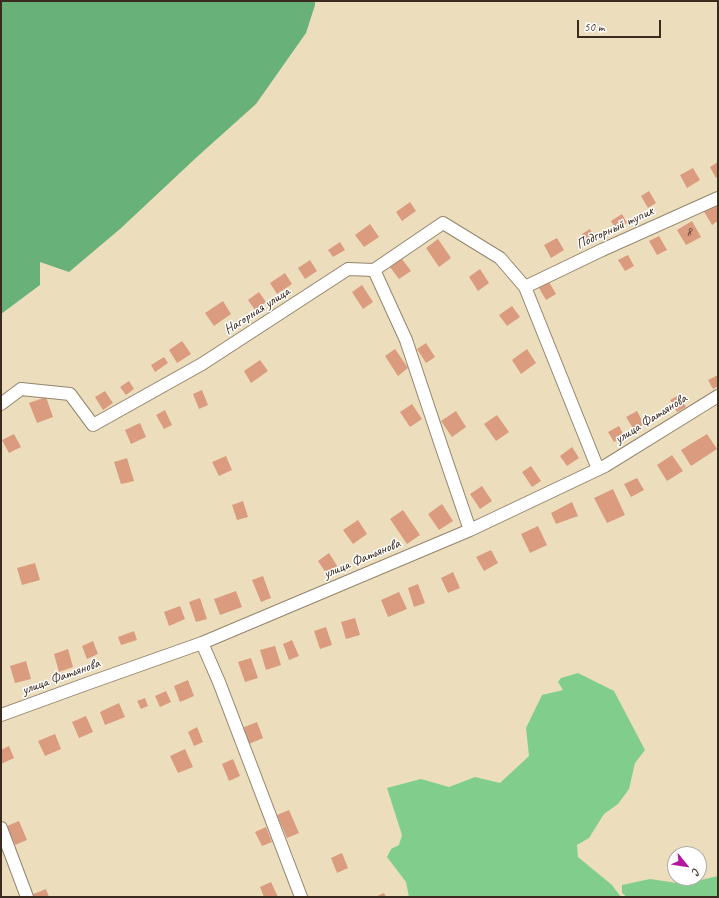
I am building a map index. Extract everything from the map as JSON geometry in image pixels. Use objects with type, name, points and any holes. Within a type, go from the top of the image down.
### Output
[{"type":"street","name":"Подгорный тупик","points":[[525,287],[602,250],[718,198]]},
{"type":"street","points":[[470,530],[440,445],[406,340],[374,270],[443,223],[500,258],[525,287],[598,469]]},
{"type":"street","name":"Нагорная улица","points":[[1,404],[20,389],[70,394],[93,425],[202,364],[348,269],[374,270]]},
{"type":"street","name":"улица Фатьянова","points":[[1,715],[202,643],[470,530],[598,469],[718,396]]},
{"type":"street","points":[[202,643],[228,704],[302,897]]},
{"type":"street","points":[[1,828],[27,897]]},
{"type":"green space","points":[[1,1],[315,1],[315,5],[306,33],[256,104],[120,229],[69,272],[40,262],[40,285],[1,314]]},
{"type":"green space","points":[[578,673],[614,691],[645,750],[635,763],[629,789],[618,804],[604,814],[589,838],[577,845],[578,857],[612,885],[621,897],[409,897],[406,882],[387,857],[391,849],[399,845],[402,835],[387,788],[421,779],[449,787],[475,777],[500,783],[529,756],[526,728],[542,695],[563,690],[558,682],[561,678]]},
{"type":"green space","points":[[718,876],[718,897],[627,897],[622,893],[622,885],[650,879],[667,882],[667,886],[707,886],[707,879]]},
{"type":"building","points":[[718,162],[718,177],[716,178],[710,167]]},
{"type":"building","points":[[693,168],[700,180],[687,188],[680,175]]},
{"type":"building","points":[[649,191],[656,203],[648,208],[641,196]]},
{"type":"building","points":[[410,202],[416,211],[402,221],[396,212]]},
{"type":"building","points":[[716,202],[718,205],[718,221],[712,225],[703,210]]},
{"type":"building","points":[[622,214],[627,223],[616,230],[611,221]]},
{"type":"building","points":[[692,221],[701,237],[686,245],[677,230]]},
{"type":"building","points":[[370,224],[379,237],[364,247],[355,235]]},
{"type":"building","points":[[590,229],[596,241],[589,245],[582,234]]},
{"type":"building","points":[[659,236],[667,250],[657,255],[649,241]]},
{"type":"building","points":[[557,238],[564,250],[551,258],[544,245]]},
{"type":"building","points":[[438,239],[451,258],[439,267],[426,248]]},
{"type":"building","points":[[340,242],[345,250],[333,257],[328,250]]},
{"type":"building","points":[[628,255],[634,266],[625,271],[618,260]]},
{"type":"building","points":[[402,259],[411,271],[399,279],[390,267]]},
{"type":"building","points":[[310,260],[317,271],[305,279],[298,268]]},
{"type":"building","points":[[480,269],[489,283],[478,291],[469,277]]},
{"type":"building","points":[[285,273],[292,284],[277,294],[270,283]]},
{"type":"building","points":[[549,282],[556,294],[546,300],[539,288]]},
{"type":"building","points":[[362,285],[373,302],[363,309],[352,292]]},
{"type":"building","points":[[259,292],[266,302],[255,310],[248,300]]},
{"type":"building","points":[[223,301],[231,314],[214,326],[205,313]]},
{"type":"building","points":[[512,306],[520,317],[507,326],[499,315]]},
{"type":"building","points":[[182,341],[191,354],[177,363],[169,350]]},
{"type":"building","points":[[426,343],[435,357],[426,363],[417,349]]},
{"type":"building","points":[[395,349],[408,368],[398,376],[385,356]]},
{"type":"building","points":[[527,349],[536,363],[521,374],[512,360]]},
{"type":"building","points":[[164,357],[168,363],[155,372],[151,365]]},
{"type":"building","points":[[260,360],[268,371],[251,383],[244,371]]},
{"type":"building","points":[[718,375],[718,386],[713,389],[708,380]]},
{"type":"building","points":[[129,381],[134,389],[126,395],[120,387]]},
{"type":"building","points":[[202,390],[208,405],[199,409],[193,394]]},
{"type":"building","points":[[105,391],[113,403],[103,410],[95,397]]},
{"type":"building","points":[[679,395],[686,407],[677,412],[670,400]]},
{"type":"building","points":[[46,397],[53,417],[37,423],[29,403]]},
{"type":"building","points":[[412,404],[422,419],[410,427],[400,412]]},
{"type":"building","points":[[165,410],[172,425],[164,429],[156,415]]},
{"type":"building","points":[[456,411],[466,427],[452,437],[441,421]]},
{"type":"building","points":[[637,411],[644,424],[634,430],[626,417]]},
{"type":"building","points":[[497,415],[509,432],[496,441],[484,424]]},
{"type":"building","points":[[140,423],[146,437],[131,444],[125,430]]},
{"type":"building","points":[[619,426],[624,436],[614,442],[608,432]]},
{"type":"building","points":[[14,434],[21,447],[9,453],[2,440]]},
{"type":"building","points":[[707,434],[717,449],[691,466],[681,450]]},
{"type":"building","points":[[572,447],[579,458],[567,466],[560,456]]},
{"type":"building","points":[[672,455],[683,471],[667,481],[657,465]]},
{"type":"building","points":[[226,456],[232,470],[219,476],[212,462]]},
{"type":"building","points":[[127,458],[134,481],[121,484],[114,462]]},
{"type":"building","points":[[531,466],[541,481],[532,487],[522,472]]},
{"type":"building","points":[[637,478],[644,490],[631,497],[624,484]]},
{"type":"building","points":[[482,486],[492,501],[480,509],[470,494]]},
{"type":"building","points":[[613,489],[625,515],[607,523],[594,498]]},
{"type":"building","points":[[243,501],[248,517],[237,520],[232,505]]},
{"type":"building","points":[[572,502],[578,516],[556,524],[551,513]]},
{"type":"building","points":[[442,504],[453,521],[439,530],[428,514]]},
{"type":"building","points":[[403,510],[420,535],[407,544],[390,519]]},
{"type":"building","points":[[358,520],[367,534],[353,544],[343,530]]},
{"type":"building","points":[[538,526],[547,545],[530,553],[521,534]]},
{"type":"building","points":[[491,550],[498,563],[484,571],[476,557]]},
{"type":"building","points":[[329,553],[339,569],[328,576],[318,561]]},
{"type":"building","points":[[35,563],[40,580],[22,585],[17,568]]},
{"type":"building","points":[[453,572],[460,588],[448,593],[441,578]]},
{"type":"building","points":[[263,576],[271,598],[261,602],[252,580]]},
{"type":"building","points":[[418,584],[425,603],[414,607],[408,588]]},
{"type":"building","points":[[236,591],[242,607],[220,615],[214,599]]},
{"type":"building","points":[[399,592],[407,609],[388,617],[381,600]]},
{"type":"building","points":[[200,598],[207,619],[196,622],[189,602]]},
{"type":"building","points":[[180,606],[185,619],[169,626],[164,612]]},
{"type":"building","points":[[355,618],[360,635],[346,639],[341,622]]},
{"type":"building","points":[[326,627],[332,645],[320,649],[314,631]]},
{"type":"building","points":[[134,631],[137,640],[121,645],[118,637]]},
{"type":"building","points":[[292,640],[299,656],[289,660],[283,644]]},
{"type":"building","points":[[93,641],[98,654],[87,659],[82,646]]},
{"type":"building","points":[[275,646],[281,665],[266,670],[260,650]]},
{"type":"building","points":[[68,649],[73,667],[59,672],[54,654]]},
{"type":"building","points":[[251,658],[258,678],[245,682],[238,662]]},
{"type":"building","points":[[26,661],[31,679],[15,683],[10,666]]},
{"type":"building","points":[[188,680],[194,696],[180,702],[174,686]]},
{"type":"building","points":[[166,691],[171,702],[160,707],[155,696]]},
{"type":"building","points":[[145,698],[148,706],[141,709],[137,701]]},
{"type":"building","points":[[119,703],[125,717],[105,725],[100,712]]},
{"type":"building","points":[[86,716],[93,732],[79,738],[72,722]]},
{"type":"building","points":[[257,722],[263,738],[249,744],[242,728]]},
{"type":"building","points":[[197,727],[203,742],[194,746],[188,732]]},
{"type":"building","points":[[55,734],[61,749],[45,756],[38,741]]},
{"type":"building","points":[[9,746],[14,758],[1,764],[1,750]]},
{"type":"building","points":[[185,749],[193,767],[178,773],[170,756]]},
{"type":"building","points":[[233,759],[240,776],[229,781],[222,764]]},
{"type":"building","points":[[289,810],[299,833],[287,838],[277,815]]},
{"type":"building","points":[[19,821],[27,840],[15,845],[7,826]]},
{"type":"building","points":[[266,827],[272,842],[262,846],[255,832]]},
{"type":"building","points":[[342,853],[348,868],[337,873],[331,858]]},
{"type":"building","points":[[271,882],[278,897],[264,897],[260,887]]},
{"type":"building","points":[[46,889],[49,897],[32,897],[31,895]]},
{"type":"building","points":[[384,893],[386,897],[375,897]]}]
